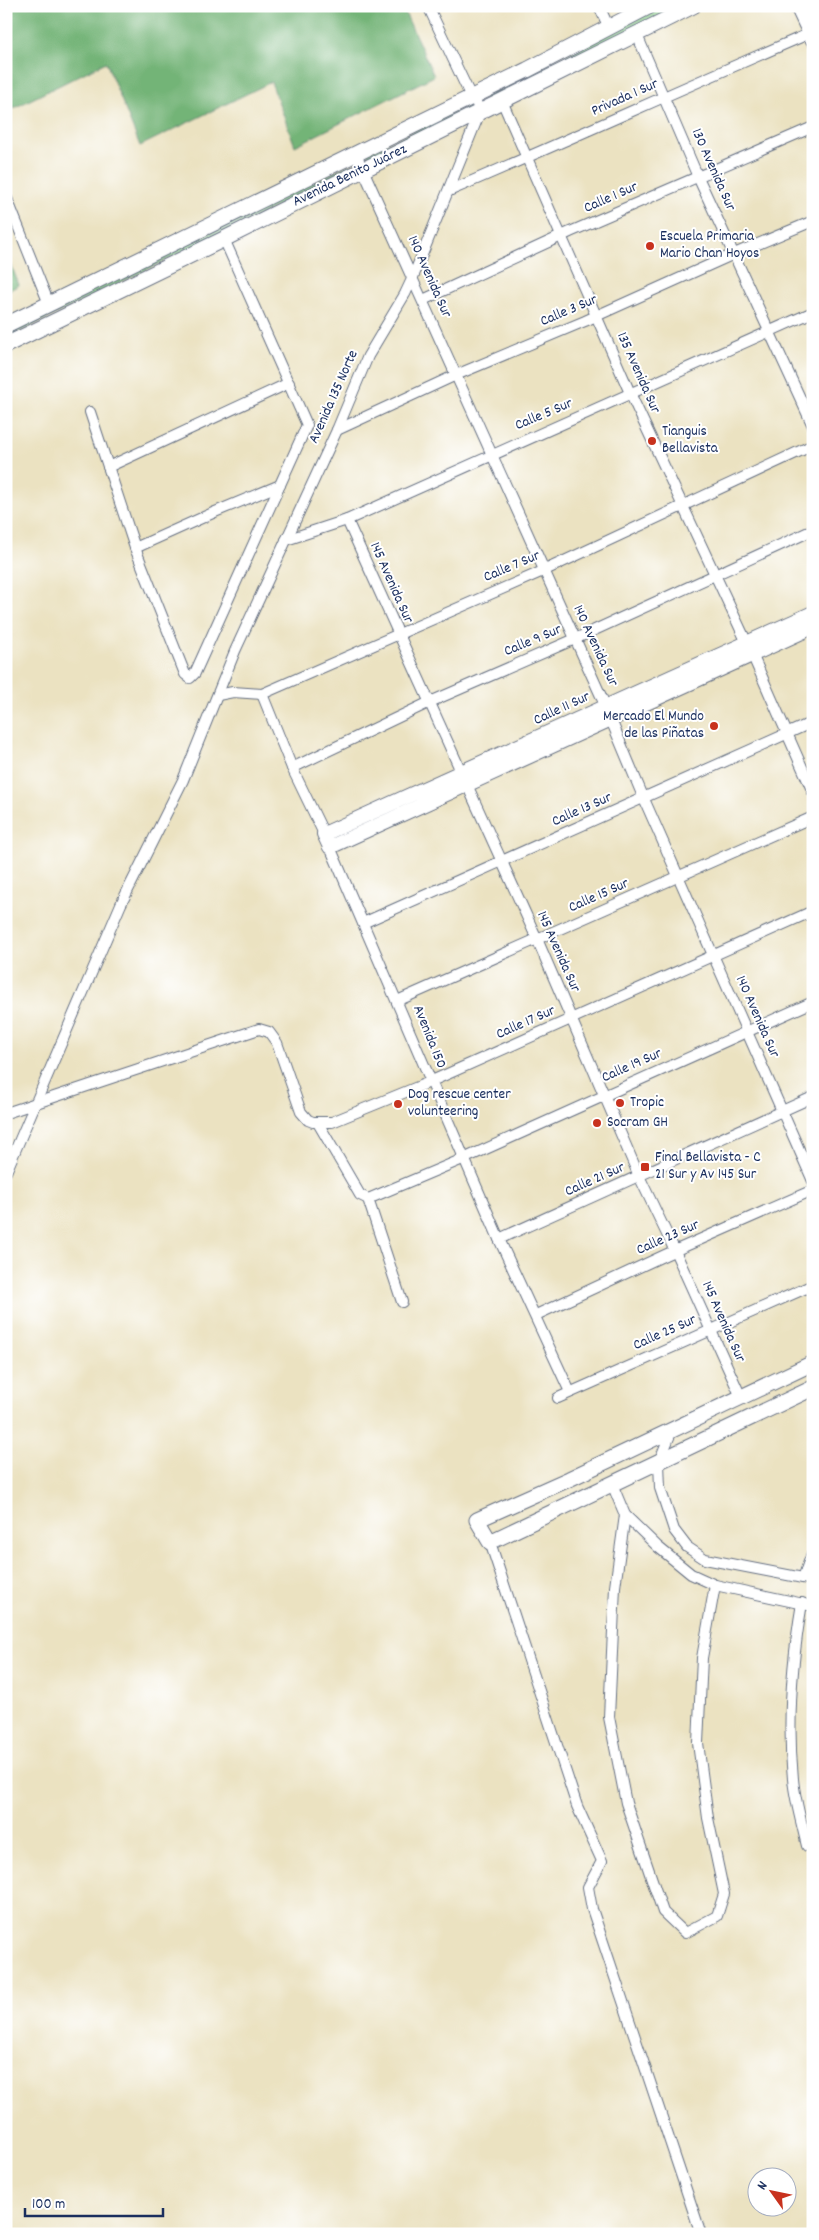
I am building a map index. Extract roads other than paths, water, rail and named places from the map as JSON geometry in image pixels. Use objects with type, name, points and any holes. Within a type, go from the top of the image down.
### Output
[{"type":"main road","name":"Avenida Benito Juárez","points":[[6,325],[356,154],[650,6]]},
{"type":"main road","name":"Avenida Benito Juárez","points":[[6,344],[224,239],[691,7]]},
{"type":"main road","points":[[813,1363],[477,1520],[490,1542],[813,1388]]},
{"type":"street","points":[[599,6],[609,28]]},
{"type":"street","points":[[797,6],[812,35]]},
{"type":"street","points":[[433,8],[471,97],[480,112]]},
{"type":"street","name":"130 Avenida Sur","points":[[637,34],[698,177],[813,426]]},
{"type":"street","name":"Privada 1 Sur","points":[[450,191],[529,158],[665,96],[812,35]]},
{"type":"street","name":"135 Avenida Sur","points":[[502,101],[529,158],[630,393],[813,792]]},
{"type":"street","name":"Avenida 135 Norte","points":[[6,1172],[38,1102],[121,904],[183,780],[235,650],[337,430],[368,356],[413,277],[450,191],[480,112]]},
{"type":"street","name":"Calle 1 Sur","points":[[423,300],[813,127]]},
{"type":"street","name":"140 Avenida Sur","points":[[356,154],[608,713],[644,799],[813,1181]]},
{"type":"street","points":[[6,196],[48,304]]},
{"type":"street","name":"Calle 3 Sur","points":[[337,430],[456,374],[596,316],[813,221]]},
{"type":"street","points":[[90,412],[135,548],[186,674],[190,678],[195,673],[307,425],[224,239]]},
{"type":"street","name":"Calle 5 Sur","points":[[286,540],[347,520],[491,454],[813,312]]},
{"type":"street","points":[[108,467],[289,383]]},
{"type":"street","name":"Calle 7 Sur","points":[[218,695],[233,692],[262,694],[397,633],[543,571],[813,445]]},
{"type":"street","points":[[135,548],[280,485]]},
{"type":"street","name":"145 Avenida Sur","points":[[347,520],[537,939],[603,1096],[741,1398]]},
{"type":"street","name":"Calle 9 Sur","points":[[292,768],[430,702],[714,577],[813,530]]},
{"type":"street","name":"Calle 11 Sur","points":[[324,834],[464,778],[608,713],[749,649],[813,613]]},
{"type":"street","name":"Calle 11 Sur","points":[[749,649],[813,627]]},
{"type":"street","name":"Avenida 150","points":[[262,694],[292,768],[330,847],[499,1240],[536,1315],[570,1392]]},
{"type":"street","name":"Calle 13 Sur","points":[[363,923],[813,722]]},
{"type":"street","name":"Calle 11 Sur","points":[[330,847],[464,778]]},
{"type":"street","name":"Calle 15 Sur","points":[[397,1001],[813,817]]},
{"type":"street","name":"Calle 17 Sur","points":[[318,1122],[332,1122],[430,1082],[813,911]]},
{"type":"street","name":"Calle 19 Sur","points":[[465,1158],[813,1002]]},
{"type":"street","points":[[6,1113],[259,1029],[269,1032],[277,1043],[301,1112],[308,1120],[318,1122],[360,1195],[368,1200],[402,1302]]},
{"type":"street","name":"Calle 21 Sur","points":[[499,1240],[813,1097]]},
{"type":"street","points":[[368,1200],[465,1158]]},
{"type":"street","name":"Calle 23 Sur","points":[[536,1315],[813,1190]]},
{"type":"street","name":"Calle 25 Sur","points":[[558,1398],[813,1285]]},
{"type":"street","points":[[672,1430],[659,1462],[660,1488],[674,1530],[687,1547],[705,1559],[808,1579],[813,1551]]},
{"type":"street","points":[[612,1484],[625,1515],[658,1547],[691,1574],[715,1584],[813,1606]]},
{"type":"street","points":[[625,1515],[615,1587],[609,1717],[626,1803],[663,1912],[685,1933],[717,1916],[724,1894],[708,1818],[698,1743],[702,1658],[715,1584]]},
{"type":"street","points":[[490,1542],[571,1788],[602,1861],[588,1887],[592,1909],[701,2234]]},
{"type":"street","points":[[802,1603],[793,1655],[790,1719],[793,1780],[807,1846]]},
{"type":"place","name":"Escuela Primaria Mario Chan Hoyos","points":[[650,246]]},
{"type":"place","name":"Tianguis Bellavista","points":[[652,441]]},
{"type":"place","name":"Mercado El Mundo de las Piñatas","points":[[714,726]]},
{"type":"place","name":"Tropic","points":[[620,1103]]},
{"type":"place","name":"Dog rescue center volunteering","points":[[398,1104]]},
{"type":"place","name":"Socram GH","points":[[597,1123]]},
{"type":"place","name":"Final Bellavista - C 21 Sur y Av 145 Sur","points":[[645,1167]]}]
